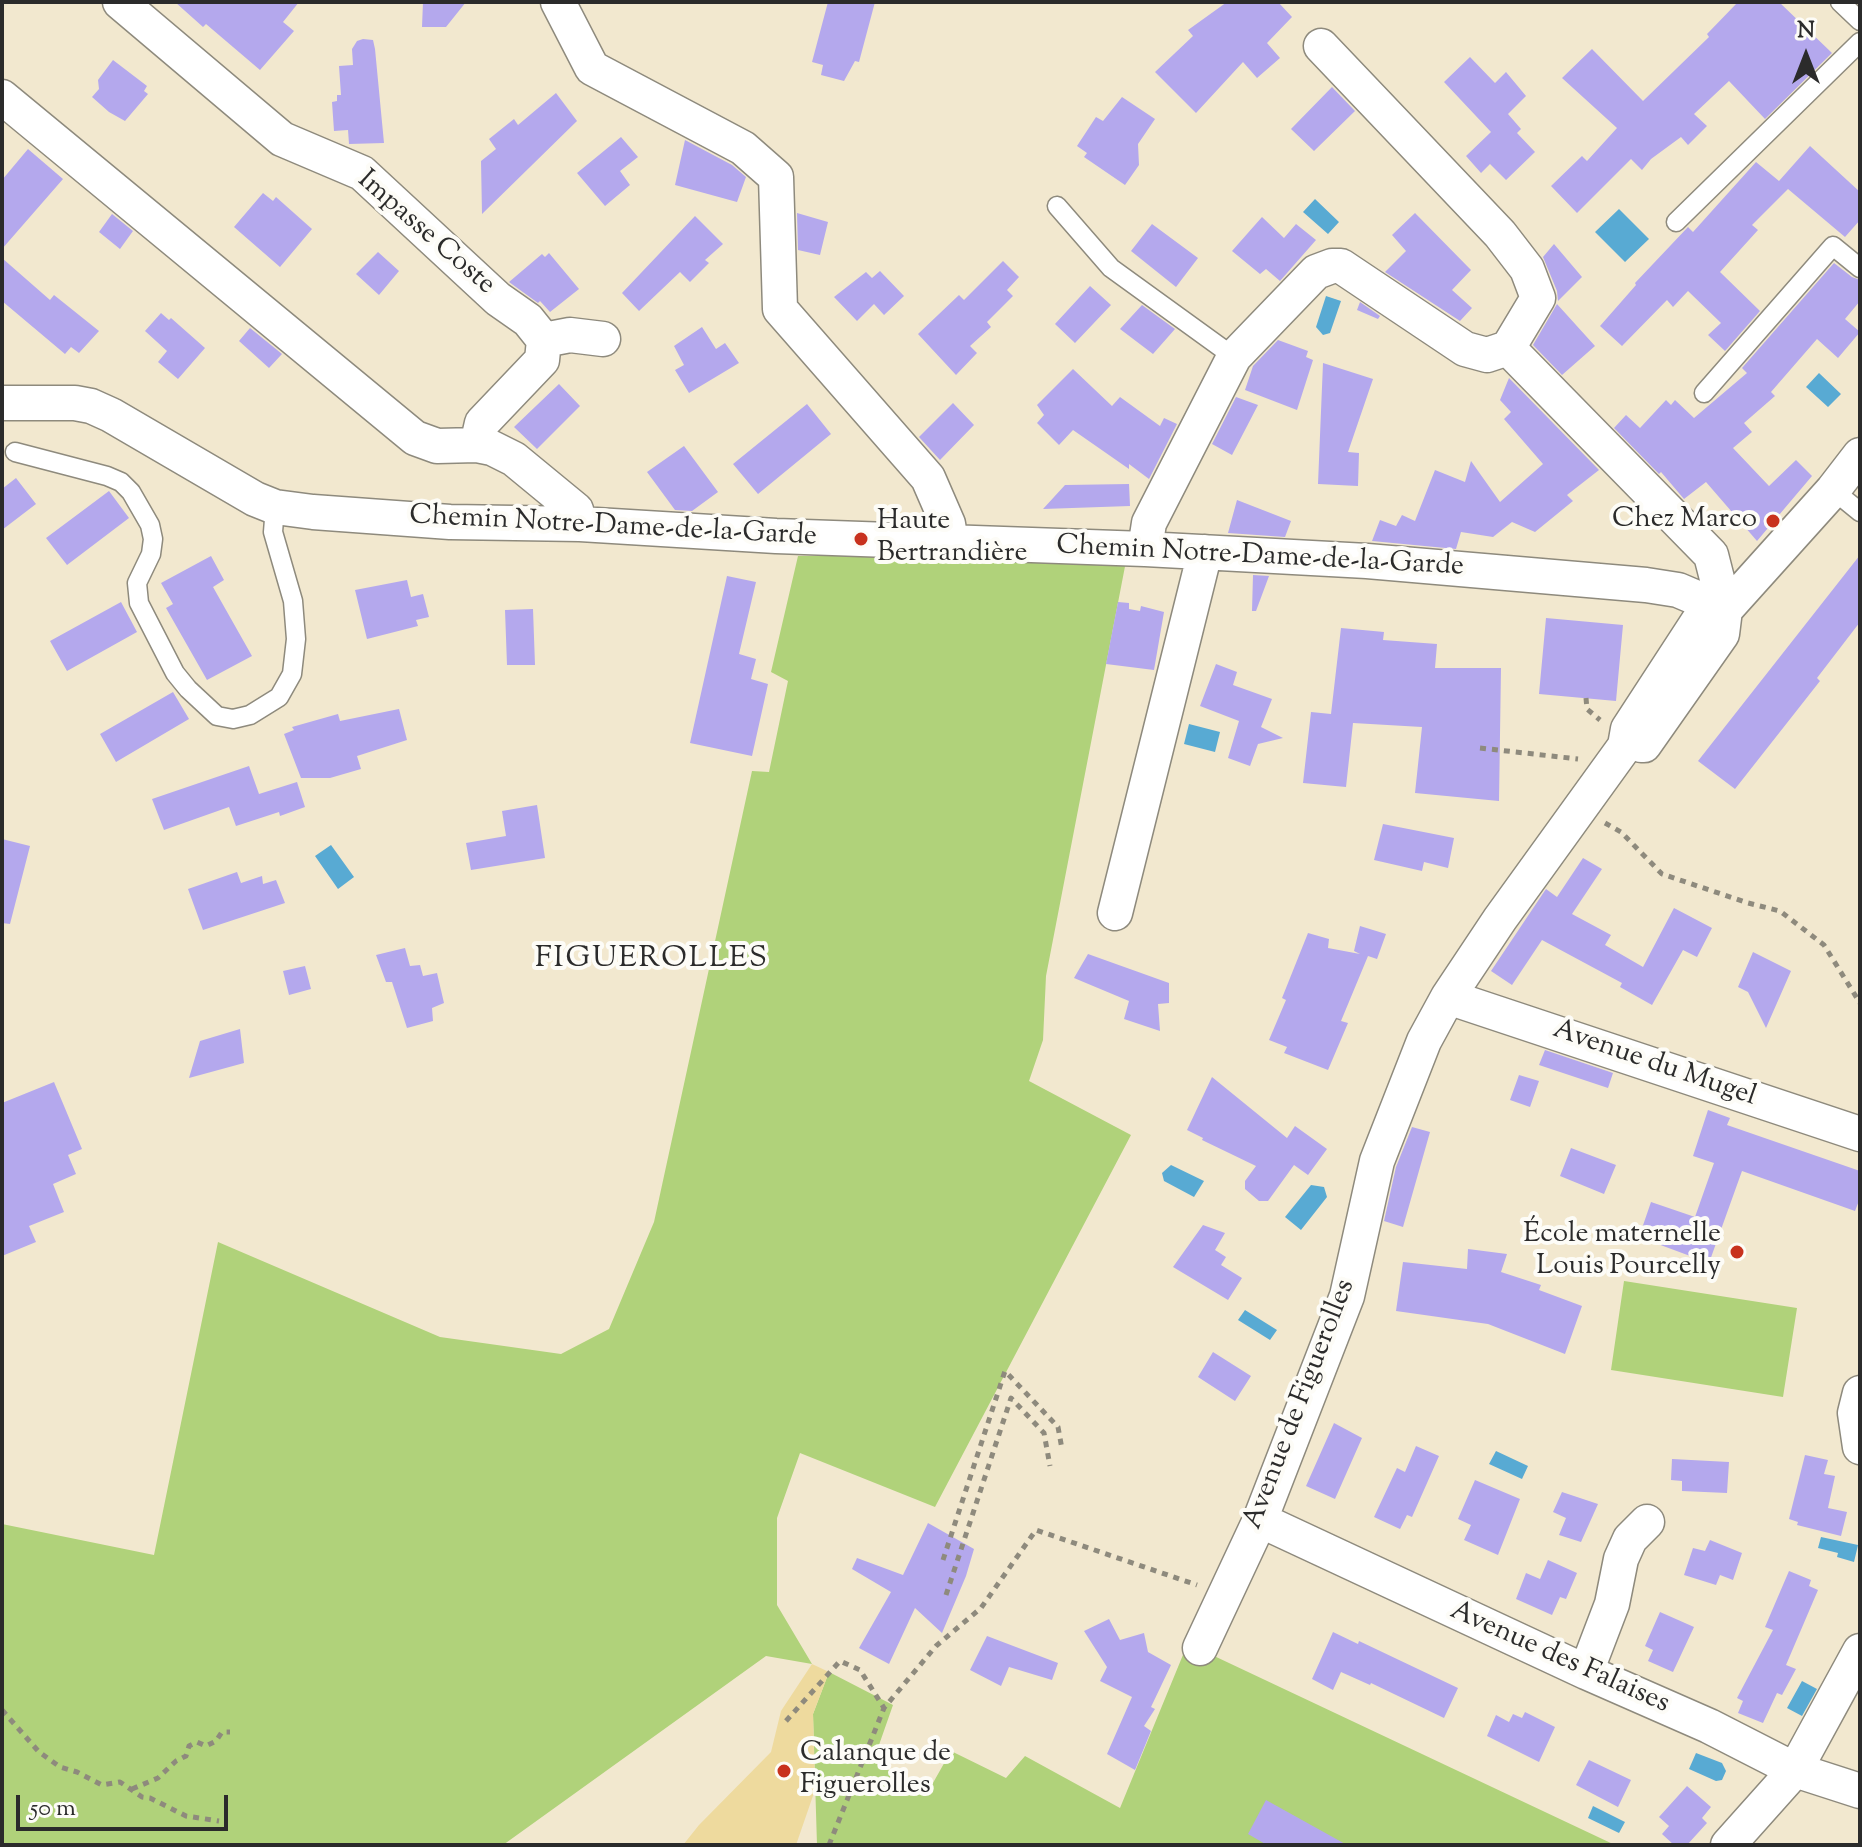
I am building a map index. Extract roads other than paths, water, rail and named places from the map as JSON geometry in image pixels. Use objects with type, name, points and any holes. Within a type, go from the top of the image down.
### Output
[{"type":"street","name":"Impasse Coste","points":[[120,2],[282,139],[362,173],[498,299],[528,320],[544,340]]},
{"type":"street","points":[[558,2],[592,68],[743,148],[776,177],[780,309],[928,478],[948,524],[951,542]]},
{"type":"street","points":[[1145,549],[1149,523],[1234,357],[1316,272],[1341,266],[1465,349],[1487,355],[1508,348],[1538,298],[1527,269],[1500,234],[1321,46]]},
{"type":"street","points":[[2,97],[415,438],[437,446],[477,445],[492,448],[514,459],[576,510],[580,524]]},
{"type":"street","points":[[477,445],[482,423],[542,360],[544,340],[570,335],[603,339]]},
{"type":"street","points":[[1508,348],[1711,555],[1725,610]]},
{"type":"street","name":"Chemin Notre-Dame-de-la-Garde","points":[[2,403],[75,403],[91,406],[234,489],[275,507],[450,522],[580,524],[776,536],[1145,549],[1367,561],[1646,585],[1678,590],[1725,610]]},
{"type":"street","points":[[1725,610],[1833,490],[1860,455]]},
{"type":"street","points":[[1115,913],[1205,552]]},
{"type":"street","name":"Avenue de Figuerolles","points":[[1200,1648],[1260,1520],[1347,1296],[1377,1161],[1424,1041],[1448,997],[1500,919],[1617,757],[1644,745],[1722,634],[1725,610]]},
{"type":"street","name":"Avenue du Mugel","points":[[1448,997],[1860,1134]]},
{"type":"street","points":[[1860,1393],[1855,1413],[1860,1447]]},
{"type":"street","name":"Avenue des Falaises","points":[[1260,1520],[1709,1726],[1795,1770],[1860,1791]]},
{"type":"street","points":[[1586,1672],[1612,1604],[1621,1559],[1630,1539],[1647,1522]]},
{"type":"street","points":[[1728,1845],[1795,1770],[1860,1651]]},
{"type":"lane","points":[[1840,2],[1860,21]]},
{"type":"lane","points":[[1676,222],[1860,42]]},
{"type":"lane","points":[[1057,206],[1111,268],[1234,357]]},
{"type":"lane","points":[[1704,393],[1833,246],[1860,268]]},
{"type":"lane","points":[[15,452],[107,476],[121,482],[131,492],[150,525],[153,539],[151,554],[137,583],[139,603],[175,673],[217,716],[233,719],[250,715],[279,697],[292,674],[296,639],[293,601],[273,532],[275,507]]},
{"type":"lane","points":[[1833,490],[1860,512]]},
{"type":"water","points":[[1315,199],[1339,222],[1328,234],[1303,212]]},
{"type":"water","points":[[1619,209],[1649,239],[1625,262],[1595,232]]},
{"type":"water","points":[[1326,296],[1341,301],[1330,333],[1323,335],[1316,327]]},
{"type":"water","points":[[1819,373],[1841,394],[1828,407],[1806,387]]},
{"type":"water","points":[[1189,724],[1220,732],[1215,752],[1184,744]]},
{"type":"water","points":[[331,845],[354,877],[338,889],[315,856]]},
{"type":"water","points":[[1171,1165],[1204,1181],[1194,1197],[1164,1181],[1162,1173]]},
{"type":"water","points":[[1311,1185],[1324,1187],[1327,1197],[1301,1230],[1285,1217]]},
{"type":"water","points":[[1245,1310],[1277,1330],[1270,1340],[1238,1320]]},
{"type":"water","points":[[1496,1451],[1528,1466],[1522,1479],[1489,1464]]},
{"type":"water","points":[[1821,1537],[1858,1545],[1854,1562],[1837,1557],[1838,1553],[1818,1548]]},
{"type":"water","points":[[1802,1681],[1817,1689],[1802,1716],[1787,1708]]},
{"type":"water","points":[[1696,1753],[1722,1763],[1726,1771],[1722,1780],[1716,1781],[1689,1769]]},
{"type":"water","points":[[1593,1806],[1625,1822],[1619,1833],[1588,1818]]},
{"type":"place","name":"Chez Marco","points":[[1773,521]]},
{"type":"place","name":"Haute Bertrandière","points":[[861,539]]},
{"type":"place","name":"École maternelle Louis Pourcelly","points":[[1737,1252]]},
{"type":"place","name":"Calanque de Figuerolles","points":[[784,1771]]},
{"type":"district","name":"FIGUEROLLES","points":[[652,961]]}]
